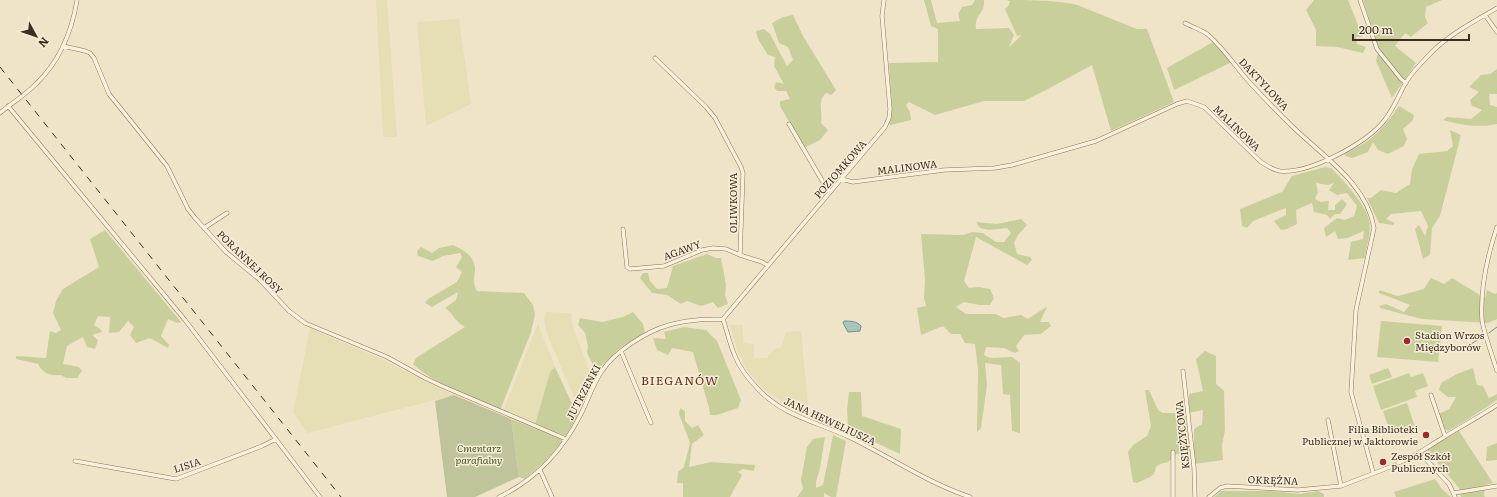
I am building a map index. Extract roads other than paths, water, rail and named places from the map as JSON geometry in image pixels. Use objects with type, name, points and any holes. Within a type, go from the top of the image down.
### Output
[{"type":"street","points":[[0,113],[36,85],[45,75],[63,46],[73,20],[78,0]]},
{"type":"street","name":"POZIOMKOWA","points":[[723,319],[767,265],[880,134],[889,118],[889,93],[882,16],[884,0]]},
{"type":"street","points":[[1360,0],[1377,49],[1401,79],[1406,83]]},
{"type":"street","name":"MALINOWA","points":[[841,179],[853,182],[944,170],[995,168],[1012,165],[1096,141],[1177,104],[1188,101],[1204,107],[1261,162],[1276,170],[1289,172],[1329,159],[1363,140],[1378,127],[1390,112],[1406,83],[1433,50],[1497,8]]},
{"type":"street","points":[[1485,15],[1497,32]]},
{"type":"street","name":"DAKTYLOWA","points":[[1185,23],[1198,28],[1211,38],[1250,83],[1294,128],[1329,159],[1353,184],[1373,217],[1374,228],[1356,310],[1351,392],[1373,472]]},
{"type":"street","name":"PORANNEJ ROSY","points":[[63,46],[90,53],[94,58],[109,94],[167,166],[188,208],[226,252],[260,280],[289,311],[305,323],[387,357],[425,378],[469,399],[566,439]]},
{"type":"street","name":"OLIWKOWA","points":[[655,58],[696,96],[715,118],[741,167],[743,173],[740,255]]},
{"type":"street","points":[[8,106],[185,320],[320,497]]},
{"type":"street","points":[[789,124],[830,192]]},
{"type":"street","points":[[204,228],[227,213]]},
{"type":"street","points":[[1497,227],[1490,246],[1483,285],[1482,321],[1497,371]]},
{"type":"street","name":"AGAWY","points":[[623,229],[627,267],[630,269],[664,266],[702,250],[713,248],[726,249],[740,255]]},
{"type":"street","points":[[740,255],[767,265]]},
{"type":"street","name":"JUTRZENKI","points":[[499,497],[519,486],[540,470],[559,449],[581,414],[602,370],[621,351],[656,330],[669,325],[695,320],[723,319]]},
{"type":"street","name":"JANA HEWELIUSZA","points":[[723,319],[735,356],[745,373],[760,391],[779,406],[793,414],[850,438],[915,473],[970,497]]},
{"type":"street","points":[[621,351],[652,423]]},
{"type":"street","name":"KSIĘŻYCOWA","points":[[1183,371],[1193,459],[1195,497]]},
{"type":"street","points":[[1431,395],[1445,436]]},
{"type":"street","name":"OKRĘŻNA","points":[[1209,497],[1220,488],[1227,486],[1298,490],[1340,486],[1354,482],[1373,472],[1412,458],[1445,436],[1471,422],[1497,405]]},
{"type":"street","points":[[1328,420],[1340,486]]},
{"type":"street","name":"LISIA","points":[[75,461],[176,479],[276,439]]},
{"type":"street","points":[[1173,452],[1173,497]]},
{"type":"street","points":[[1420,453],[1449,484],[1455,495],[1462,491],[1497,486]]},
{"type":"street","points":[[540,470],[552,497]]},
{"type":"water","points":[[844,321],[858,323],[861,326],[860,331],[848,332],[843,323]]},
{"type":"waterway","points":[[1489,333],[1497,327]]},
{"type":"waterway","points":[[1466,347],[1484,336]]},
{"type":"railway","points":[[0,67],[341,497]]},
{"type":"place","name":"Stadion Wrzos Międzyborów","points":[[1407,341]]},
{"type":"place","name":"Filia Biblioteki Publicznej w Jaktorowie","points":[[1426,435]]},
{"type":"place","name":"Zespół Szkół Publicznych","points":[[1383,462]]},
{"type":"district","name":"BIEGANÓW","points":[[680,381]]},
{"type":"park label","name":"Cmentarz parafialny","points":[[479,454]]}]
